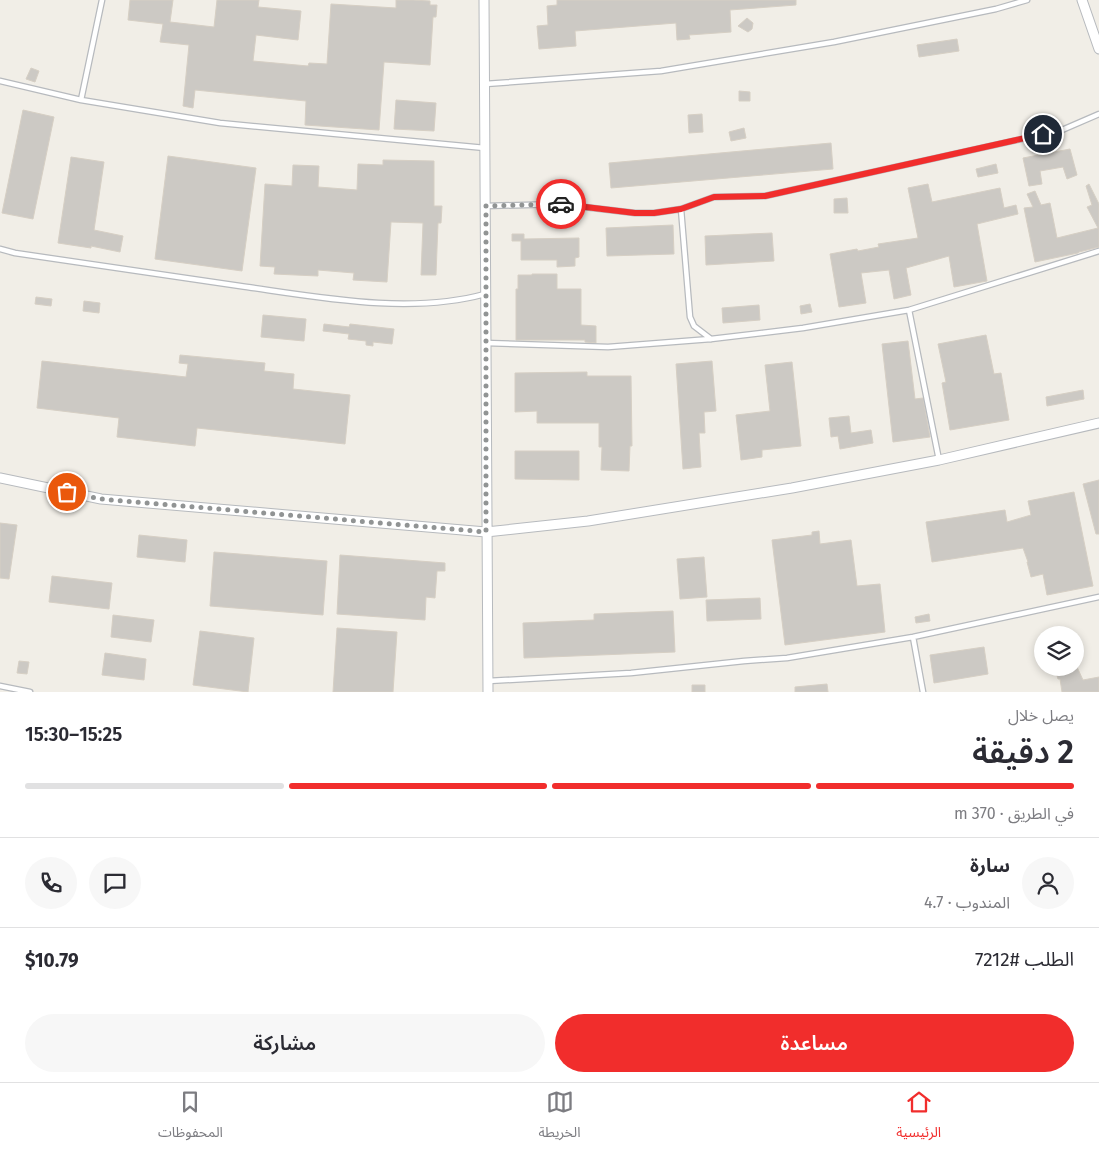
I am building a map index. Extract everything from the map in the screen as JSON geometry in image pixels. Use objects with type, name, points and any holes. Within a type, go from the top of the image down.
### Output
[{"type":"street","points":[[484,0],[488,692]]},
{"type":"street","points":[[1082,0],[1098,45]]},
{"type":"street","points":[[0,478],[101,499],[486,532],[618,516],[792,488],[939,460],[1099,423]]},
{"type":"lane","points":[[81,100],[102,0]]},
{"type":"lane","points":[[485,84],[661,71],[834,42],[996,9],[1027,0]]},
{"type":"lane","points":[[0,81],[81,100],[220,123],[486,148]]},
{"type":"lane","points":[[486,206],[559,204],[635,213],[654,213],[681,209],[714,197],[765,196],[1062,130],[1099,114]]},
{"type":"lane","points":[[681,209],[690,317],[694,326],[711,339]]},
{"type":"lane","points":[[0,249],[15,253],[339,300],[418,304],[464,300],[486,294]]},
{"type":"lane","points":[[486,343],[608,347],[711,339],[803,328],[909,310],[1099,250]]},
{"type":"lane","points":[[909,310],[939,460]]},
{"type":"lane","points":[[488,681],[631,673],[787,658],[913,637],[1099,597]]},
{"type":"lane","points":[[913,637],[923,692]]},
{"type":"lane","points":[[0,686],[30,692]]},
{"type":"building","points":[[130,0],[173,0],[170,22],[214,27],[217,0],[259,0],[258,7],[301,11],[298,40],[256,35],[253,61],[308,66],[309,63],[327,64],[331,4],[396,8],[396,0],[413,0],[430,1],[430,5],[437,5],[436,17],[433,17],[430,65],[384,62],[379,130],[305,125],[306,101],[195,90],[193,108],[183,106],[189,45],[160,42],[163,24],[128,20]]},
{"type":"building","points":[[557,0],[796,0],[796,5],[730,10],[731,32],[689,35],[690,39],[677,40],[676,23],[575,31],[576,46],[539,49],[537,26],[548,25],[547,6],[557,5]]},
{"type":"building","points":[[747,18],[753,23],[752,29],[748,32],[738,26]]},
{"type":"building","points":[[957,39],[959,51],[919,57],[917,45]]},
{"type":"building","points":[[31,68],[39,71],[35,82],[26,79]]},
{"type":"building","points":[[739,91],[750,92],[750,101],[739,101]]},
{"type":"building","points":[[396,100],[436,103],[434,131],[394,129]]},
{"type":"building","points":[[23,110],[54,117],[33,219],[2,213]]},
{"type":"building","points":[[702,114],[703,132],[689,133],[688,115]]},
{"type":"building","points":[[744,128],[746,138],[731,141],[729,132]]},
{"type":"building","points":[[831,143],[833,169],[611,188],[609,163]]},
{"type":"building","points":[[1070,149],[1077,175],[1067,179],[1063,167],[1040,171],[1042,184],[1029,186],[1023,158]]},
{"type":"building","points":[[168,156],[256,168],[242,271],[155,259]]},
{"type":"building","points":[[71,157],[104,162],[94,230],[123,236],[120,252],[91,246],[91,248],[58,243]]},
{"type":"building","points":[[383,160],[434,161],[434,206],[442,206],[441,223],[438,223],[436,275],[421,275],[423,223],[391,222],[387,282],[353,280],[354,273],[318,270],[318,276],[274,274],[275,267],[260,266],[265,184],[292,186],[293,165],[319,166],[318,187],[357,190],[358,164],[383,165]]},
{"type":"building","points":[[996,164],[998,173],[978,177],[976,169]]},
{"type":"building","points":[[928,184],[932,202],[1000,188],[1004,208],[1016,205],[1018,214],[977,224],[987,281],[954,287],[949,256],[906,268],[911,295],[894,299],[889,270],[861,273],[866,303],[839,307],[830,254],[857,249],[858,251],[879,247],[878,244],[918,238],[908,188]]},
{"type":"building","points":[[1089,184],[1099,204],[1099,247],[1035,262],[1024,208],[1033,207],[1027,194],[1035,191],[1041,205],[1050,203],[1057,238],[1098,228],[1087,207],[1092,205],[1086,186]]},
{"type":"building","points":[[847,198],[848,213],[834,213],[834,199]]},
{"type":"building","points":[[673,225],[674,254],[607,256],[606,228]]},
{"type":"building","points":[[772,233],[774,261],[706,265],[705,236]]},
{"type":"building","points":[[512,234],[524,234],[524,239],[579,238],[579,257],[575,258],[575,266],[557,267],[557,260],[521,260],[521,241],[512,241]]},
{"type":"building","points":[[557,274],[557,289],[581,289],[581,325],[596,326],[596,343],[585,342],[585,340],[516,340],[516,289],[518,289],[518,275]]},
{"type":"building","points":[[36,297],[52,299],[51,306],[35,304]]},
{"type":"building","points":[[84,301],[100,303],[99,313],[83,311]]},
{"type":"building","points":[[810,304],[812,312],[801,314],[800,306]]},
{"type":"building","points":[[759,305],[760,320],[723,323],[722,308]]},
{"type":"building","points":[[263,315],[306,319],[304,341],[261,337]]},
{"type":"building","points":[[324,324],[349,327],[350,324],[394,329],[392,344],[373,342],[373,346],[366,345],[366,341],[348,339],[349,334],[323,331]]},
{"type":"building","points":[[986,335],[994,374],[1001,373],[1009,420],[950,430],[942,383],[946,382],[938,344]]},
{"type":"building","points":[[908,341],[915,399],[923,398],[930,437],[893,442],[882,344]]},
{"type":"building","points":[[180,355],[265,363],[264,371],[294,374],[293,389],[350,395],[345,444],[197,428],[195,446],[117,437],[119,418],[37,408],[42,361],[186,377],[188,364],[179,363]]},
{"type":"building","points":[[712,361],[716,411],[704,412],[705,433],[699,433],[701,467],[683,469],[676,364]]},
{"type":"building","points":[[792,362],[801,446],[762,450],[762,457],[741,460],[736,415],[770,411],[765,365]]},
{"type":"building","points":[[587,372],[587,376],[631,376],[632,446],[630,446],[629,471],[601,470],[602,447],[599,447],[599,423],[537,423],[537,411],[515,412],[515,373]]},
{"type":"building","points":[[1083,390],[1084,399],[1047,406],[1046,397]]},
{"type":"building","points":[[849,416],[851,433],[871,430],[873,443],[840,449],[838,436],[831,437],[829,418]]},
{"type":"building","points":[[515,451],[579,451],[579,480],[515,479]]},
{"type":"building","points":[[1099,480],[1099,534],[1096,534],[1083,484]]},
{"type":"building","points":[[1074,492],[1093,586],[1047,595],[1043,574],[1031,577],[1023,548],[932,562],[926,522],[1005,510],[1007,522],[1031,515],[1028,501]]},
{"type":"building","points":[[0,523],[17,525],[9,579],[0,578]]},
{"type":"building","points":[[819,531],[820,544],[851,540],[857,586],[880,584],[885,632],[785,645],[772,540],[812,535],[812,532]]},
{"type":"building","points":[[139,535],[187,540],[185,562],[137,557]]},
{"type":"building","points":[[214,552],[327,561],[323,615],[210,606]]},
{"type":"building","points":[[340,555],[445,563],[445,571],[437,571],[435,598],[426,597],[425,620],[337,614]]},
{"type":"building","points":[[704,557],[707,597],[680,599],[677,559]]},
{"type":"building","points":[[52,576],[112,583],[109,609],[49,602]]},
{"type":"building","points":[[760,598],[761,619],[707,621],[706,600]]},
{"type":"building","points":[[673,611],[675,652],[524,658],[523,623],[594,620],[594,614]]},
{"type":"building","points":[[929,614],[930,621],[916,623],[915,617]]},
{"type":"building","points":[[113,615],[154,620],[151,642],[111,637]]},
{"type":"building","points":[[337,628],[397,632],[393,692],[333,692]]},
{"type":"building","points":[[200,631],[254,638],[248,692],[193,685]]},
{"type":"building","points":[[984,647],[988,674],[934,683],[930,655]]},
{"type":"building","points":[[105,653],[146,659],[144,680],[102,675]]},
{"type":"building","points":[[19,661],[29,662],[27,674],[17,673]]},
{"type":"building","points":[[1057,676],[1081,676],[1083,680],[1099,677],[1099,692],[1062,692],[1060,679]]},
{"type":"building","points":[[827,684],[828,692],[795,692],[795,687]]},
{"type":"building","points":[[692,685],[705,685],[705,692],[692,692]]},
{"type":"way so far","points":[[67,492],[101,499],[486,532],[486,206],[561,204]]},
{"type":"route","points":[[561,204],[635,213],[654,213],[681,209],[714,197],[765,196],[1043,134]]}]
